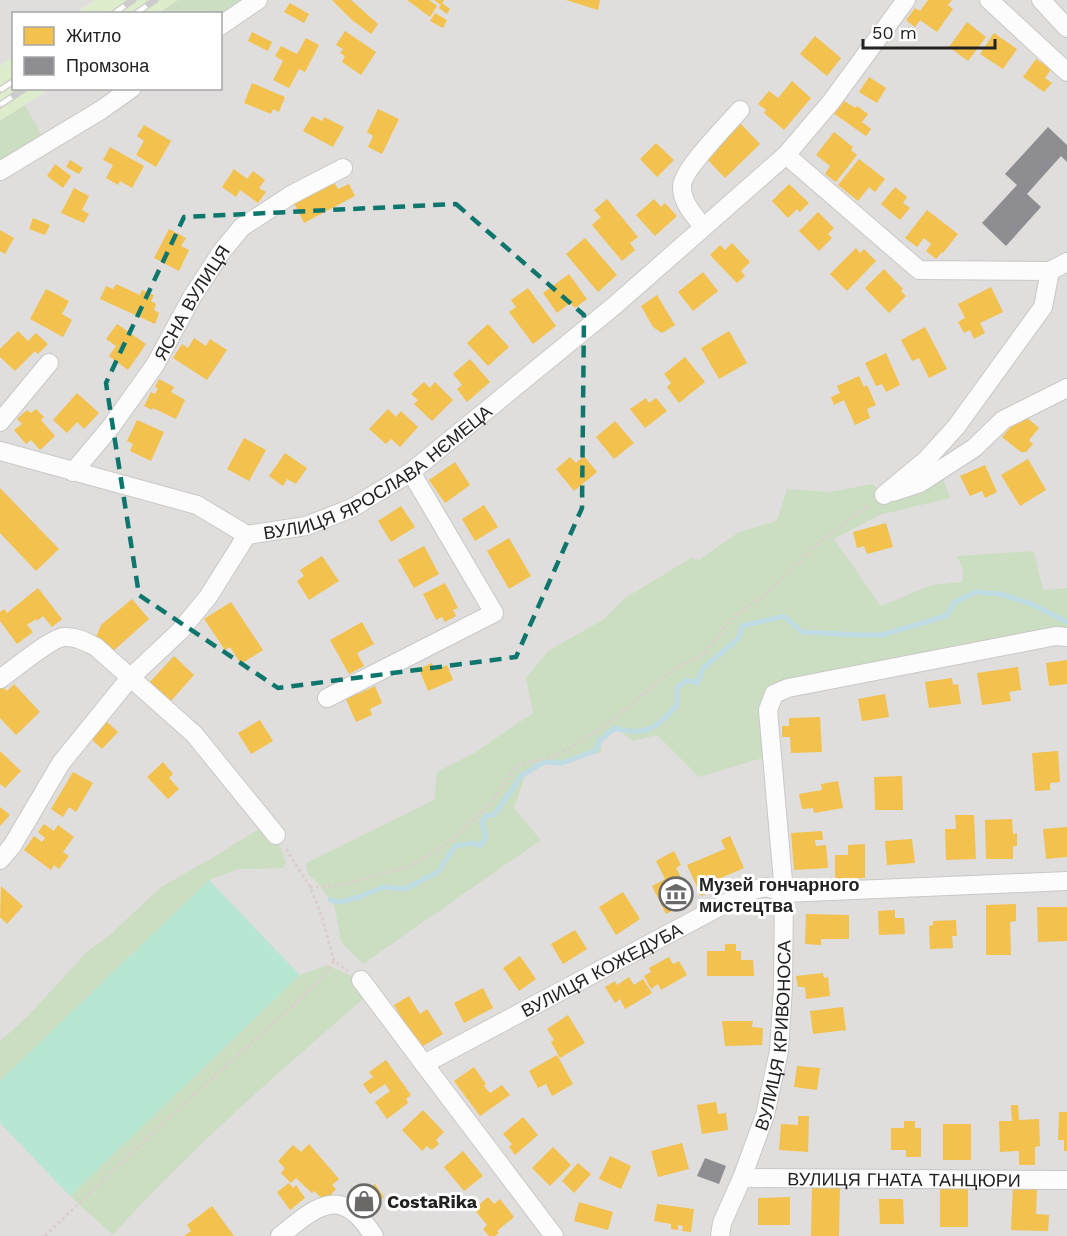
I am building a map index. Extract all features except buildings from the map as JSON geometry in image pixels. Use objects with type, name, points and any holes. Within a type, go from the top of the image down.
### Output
[{"type":"street","points":[[222,25],[258,0]]},
{"type":"street","name":"ВУЛИЦЯ ЯРОСЛАВА НЄМЕЦА","points":[[0,860],[12,846],[61,763],[130,678],[180,631],[208,597],[247,536],[306,526],[352,508],[411,472],[614,306],[786,155],[831,102],[906,0]]},
{"type":"street","points":[[989,0],[1067,72]]},
{"type":"street","points":[[1041,0],[1067,28]]},
{"type":"street","points":[[0,171],[129,90]]},
{"type":"street","points":[[703,227],[686,205],[681,186],[686,171],[740,110]]},
{"type":"street","points":[[786,155],[919,270],[1050,271],[1067,262]]},
{"type":"street","name":"ЯСНА ВУЛИЦЯ","points":[[73,472],[110,428],[155,365],[192,297],[222,251],[242,227],[291,195],[343,168]]},
{"type":"street","points":[[884,495],[926,460],[956,427],[1043,307],[1050,271]]},
{"type":"street","points":[[0,422],[49,363]]},
{"type":"street","points":[[884,495],[920,483],[974,447],[1003,420],[1067,388]]},
{"type":"street","points":[[0,450],[197,505],[247,536]]},
{"type":"street","points":[[327,698],[494,613],[411,472]]},
{"type":"street","name":"ВУЛИЦЯ КРИВОНОСА","points":[[720,1236],[722,1223],[765,1116],[779,1051],[783,987],[784,893],[768,710],[774,694],[788,688],[1056,636],[1067,636]]},
{"type":"street","points":[[0,679],[62,637],[78,638],[96,647],[194,734],[276,835]]},
{"type":"street","name":"ВУЛИЦЯ КОЖЕДУБА","points":[[424,1064],[749,891],[766,887],[784,893],[1067,881]]},
{"type":"street","points":[[361,980],[546,1233]]},
{"type":"street","name":"ВУЛИЦЯ ГНАТА ТАНЦЮРИ","points":[[742,1178],[1067,1180]]},
{"type":"street","points":[[280,1236],[321,1206],[342,1205],[357,1215],[374,1236]]},
{"type":"path","points":[[310,887],[338,886],[411,866],[451,841],[492,802],[516,766],[556,756],[596,732],[667,674],[704,654],[733,618],[765,596],[823,539],[884,495]]},
{"type":"path","points":[[276,835],[310,887],[322,917],[334,962],[361,980]]},
{"type":"path","points":[[45,1236],[163,1124],[321,980],[334,962]]},
{"type":"highlighted area","points":[[456,204],[584,315],[582,508],[516,657],[278,688],[139,595],[106,383],[184,217]]},
{"type":"shaded area","points":[[0,0],[95,0],[77,12],[12,12],[12,58],[0,66]]},
{"type":"shaded area","points":[[178,0],[1067,0],[1067,1236],[0,1236],[0,121],[47,90],[222,90],[222,12],[160,12]]},
{"type":"green space","points":[[95,0],[178,0],[160,12],[79,12]]},
{"type":"green space","points":[[178,0],[258,0],[222,25],[222,12],[161,12]]},
{"type":"green space","points":[[12,58],[12,90],[47,90],[0,121],[0,66]]},
{"type":"green space","points":[[25,105],[46,143],[0,171],[0,121]]},
{"type":"green space","points":[[940,471],[950,498],[879,515],[834,539],[881,606],[932,585],[962,582],[963,570],[957,556],[1034,551],[1043,590],[1067,588],[1067,637],[774,694],[772,755],[699,777],[657,735],[633,741],[618,730],[600,740],[602,752],[556,765],[544,762],[525,776],[514,808],[541,840],[363,964],[341,942],[335,908],[319,884],[308,874],[306,863],[434,800],[437,772],[474,753],[533,713],[526,678],[548,651],[604,619],[625,598],[691,558],[699,560],[739,532],[777,521],[787,489],[831,492],[872,484],[884,495]]},
{"type":"green space","points":[[267,824],[276,835],[286,863],[283,868],[239,869],[209,880],[0,1081],[0,1041],[26,1018],[87,952],[110,935],[161,887]]},
{"type":"green space","points":[[209,880],[300,975],[70,1196],[0,1123],[0,1081]]},
{"type":"green space","points":[[327,965],[361,980],[370,993],[205,1140],[113,1235],[70,1196],[300,975]]},
{"type":"waterway","points":[[330,900],[341,902],[383,887],[405,889],[438,872],[455,846],[473,843],[480,846],[486,837],[482,822],[487,815],[494,815],[521,776],[544,762],[562,763],[595,751],[600,740],[615,728],[626,731],[643,731],[656,725],[677,705],[677,688],[687,680],[697,683],[703,668],[738,639],[742,626],[784,616],[802,632],[882,635],[946,616],[955,602],[976,592],[1000,594],[1032,604],[1067,622]]},
{"type":"railway","points":[[116,12],[133,0]]},
{"type":"railway","points":[[138,12],[155,0]]},
{"type":"railway","points":[[0,90],[12,82]]},
{"type":"railway","points":[[0,105],[22,90]]},
{"type":"place","name":"Музей гончарного мистецтва","points":[[676,894]]},
{"type":"place","name":"CostaRika","points":[[364,1201]]}]
